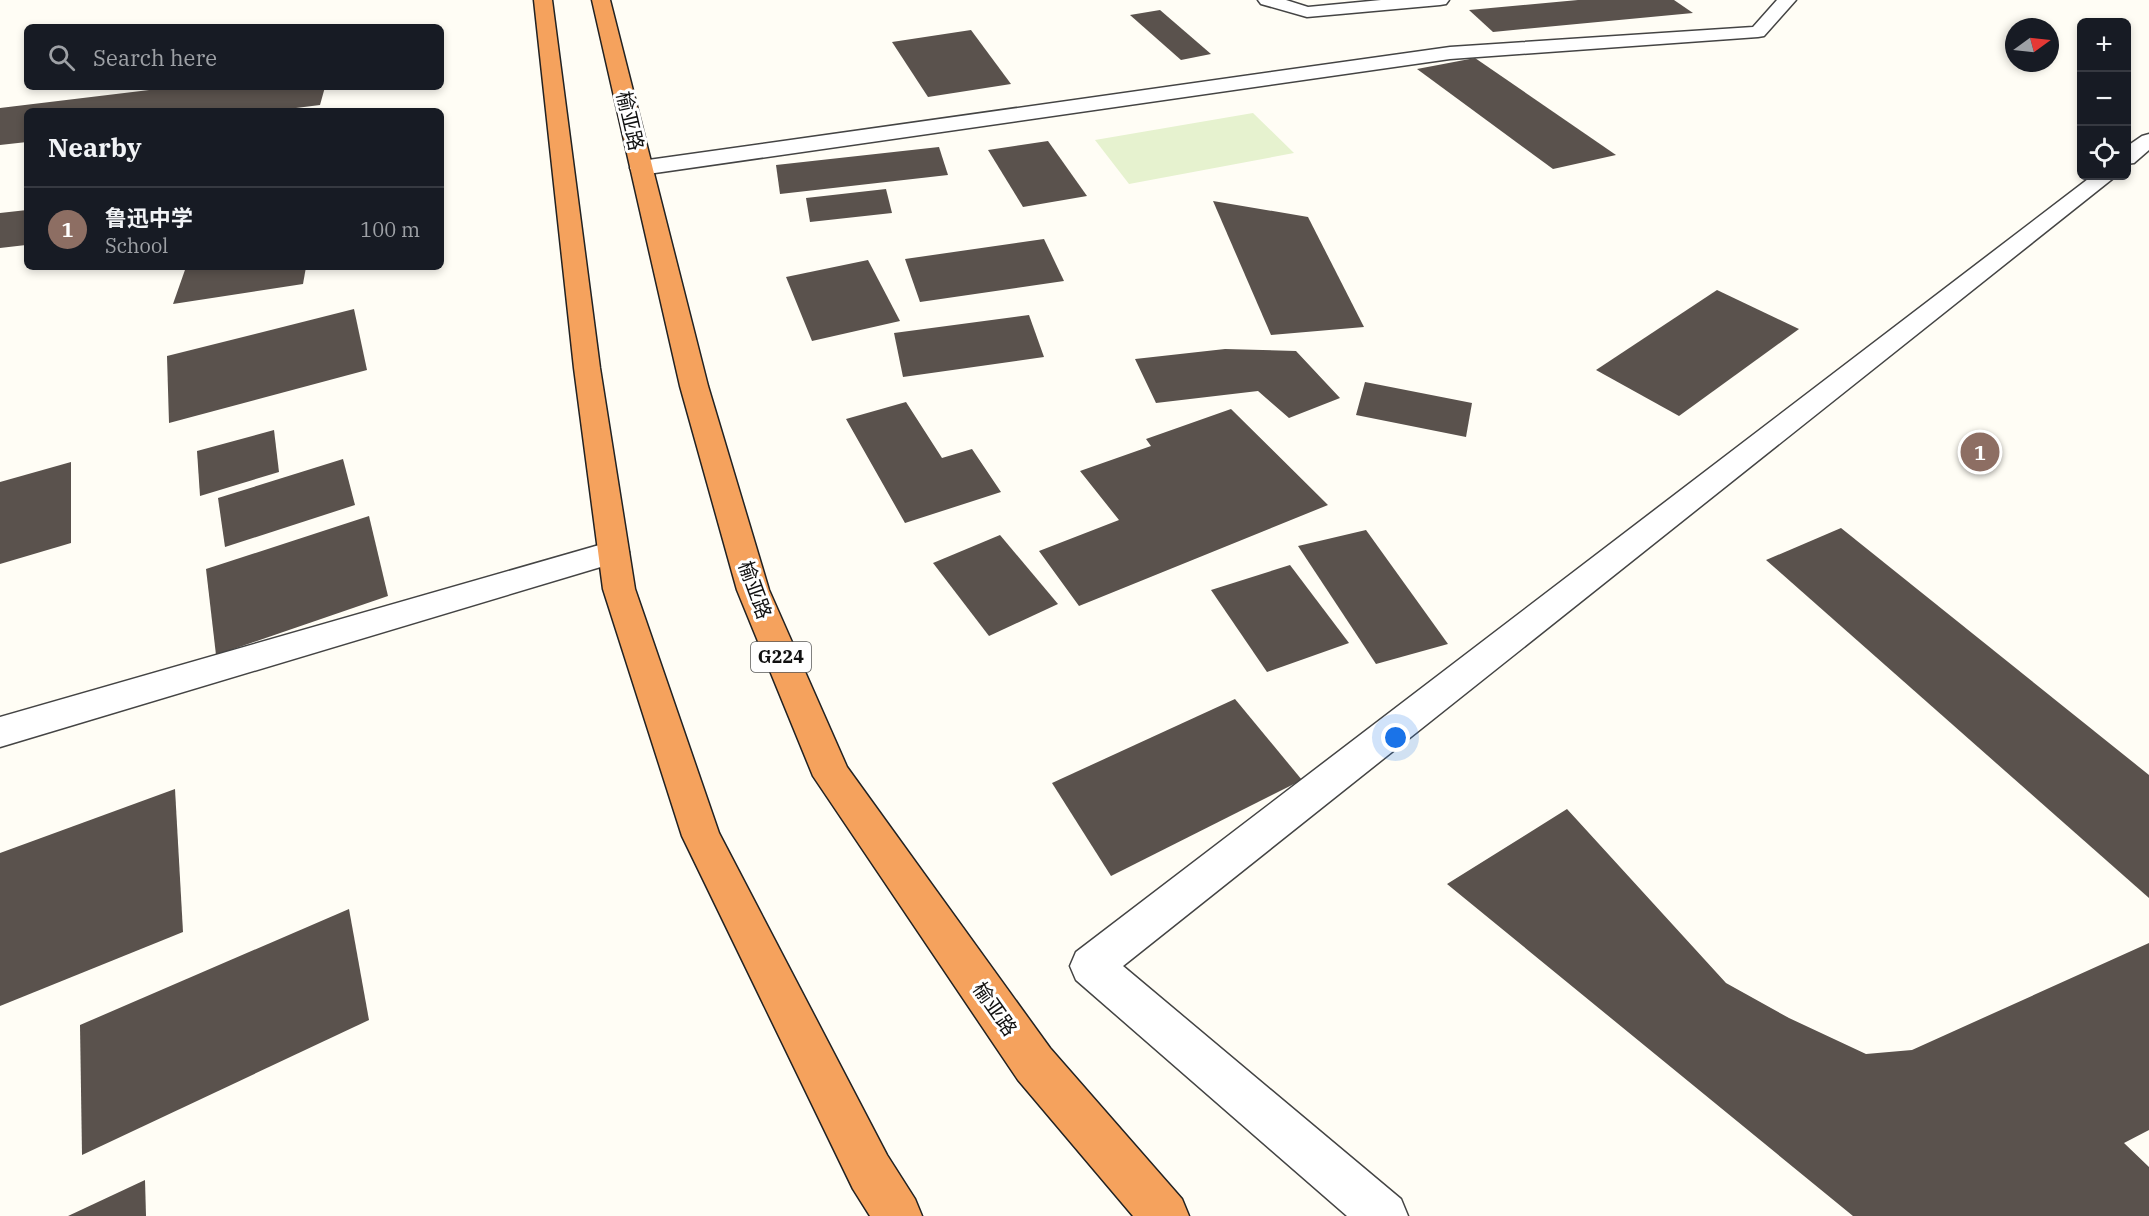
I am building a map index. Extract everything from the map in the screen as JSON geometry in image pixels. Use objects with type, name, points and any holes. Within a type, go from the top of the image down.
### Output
[{"type":"highway","points":[[543,0],[587,368],[619,589],[701,836],[870,1172],[898,1216]]},
{"type":"highway","name":"榆亚路","points":[[602,0],[694,386],[753,590],[832,776],[1034,1064],[1165,1216]]},
{"type":"street","points":[[1268,0],[1307,12],[1440,0]]},
{"type":"street","points":[[641,168],[1450,53],[1758,32],[1787,0]]},
{"type":"street","points":[[2131,155],[2149,140]]},
{"type":"street","points":[[1384,1216],[1091,966],[2100,180]]},
{"type":"street","points":[[0,732],[613,552]]},
{"type":"green space","points":[[1253,113],[1294,153],[1129,184],[1095,140]]},
{"type":"building","points":[[1578,0],[1674,0],[1693,13],[1493,32],[1469,10]]},
{"type":"building","points":[[1160,10],[1211,54],[1181,60],[1130,15]]},
{"type":"building","points":[[971,30],[1011,84],[928,97],[892,42]]},
{"type":"building","points":[[1475,58],[1616,155],[1553,169],[1417,69]]},
{"type":"building","points":[[149,90],[324,90],[320,105],[296,108],[24,108],[24,142],[0,145],[0,108]]},
{"type":"building","points":[[1048,141],[1087,196],[1023,207],[988,150]]},
{"type":"building","points":[[939,147],[948,175],[780,194],[776,165]]},
{"type":"building","points":[[886,189],[892,213],[810,222],[806,198]]},
{"type":"building","points":[[1213,201],[1308,217],[1364,327],[1271,335]]},
{"type":"building","points":[[24,210],[24,245],[0,248],[0,213]]},
{"type":"building","points":[[1044,239],[1064,281],[920,302],[905,259]]},
{"type":"building","points":[[868,260],[900,321],[812,341],[786,277]]},
{"type":"building","points":[[185,270],[305,270],[303,284],[173,304]]},
{"type":"building","points":[[1717,290],[1799,329],[1679,416],[1596,370]]},
{"type":"building","points":[[354,309],[367,370],[169,423],[167,356]]},
{"type":"building","points":[[1029,315],[1044,357],[903,377],[894,333]]},
{"type":"building","points":[[1225,349],[1296,351],[1340,398],[1289,418],[1258,391],[1156,403],[1135,359]]},
{"type":"building","points":[[1365,382],[1472,403],[1466,437],[1356,415]]},
{"type":"building","points":[[906,402],[942,458],[972,449],[1001,492],[905,523],[846,419]]},
{"type":"building","points":[[1231,409],[1328,505],[1079,606],[1039,551],[1119,520],[1080,471],[1151,446],[1146,439]]},
{"type":"building","points":[[274,430],[279,472],[200,496],[197,451]]},
{"type":"building","points":[[343,459],[355,505],[225,547],[218,498]]},
{"type":"building","points":[[71,462],[71,543],[0,564],[0,482]]},
{"type":"building","points":[[369,516],[388,596],[216,655],[206,569]]},
{"type":"building","points":[[1841,528],[2149,775],[2149,898],[1766,560]]},
{"type":"building","points":[[1366,530],[1448,644],[1376,664],[1298,546]]},
{"type":"building","points":[[1000,535],[1058,604],[989,636],[933,563]]},
{"type":"building","points":[[1290,565],[1349,643],[1267,672],[1211,590]]},
{"type":"building","points":[[1235,699],[1302,780],[1111,876],[1052,783]]},
{"type":"building","points":[[175,789],[183,932],[0,1006],[0,853]]},
{"type":"building","points":[[1567,809],[1726,983],[1789,1018],[1866,1054],[1912,1050],[2149,943],[2149,1130],[2124,1143],[2149,1167],[2149,1216],[1853,1216],[1447,884]]},
{"type":"building","points":[[349,909],[369,1020],[82,1155],[80,1025]]},
{"type":"building","points":[[145,1180],[146,1216],[68,1216]]},
{"type":"place","name":"鲁迅中学","points":[[1980,452]]}]
